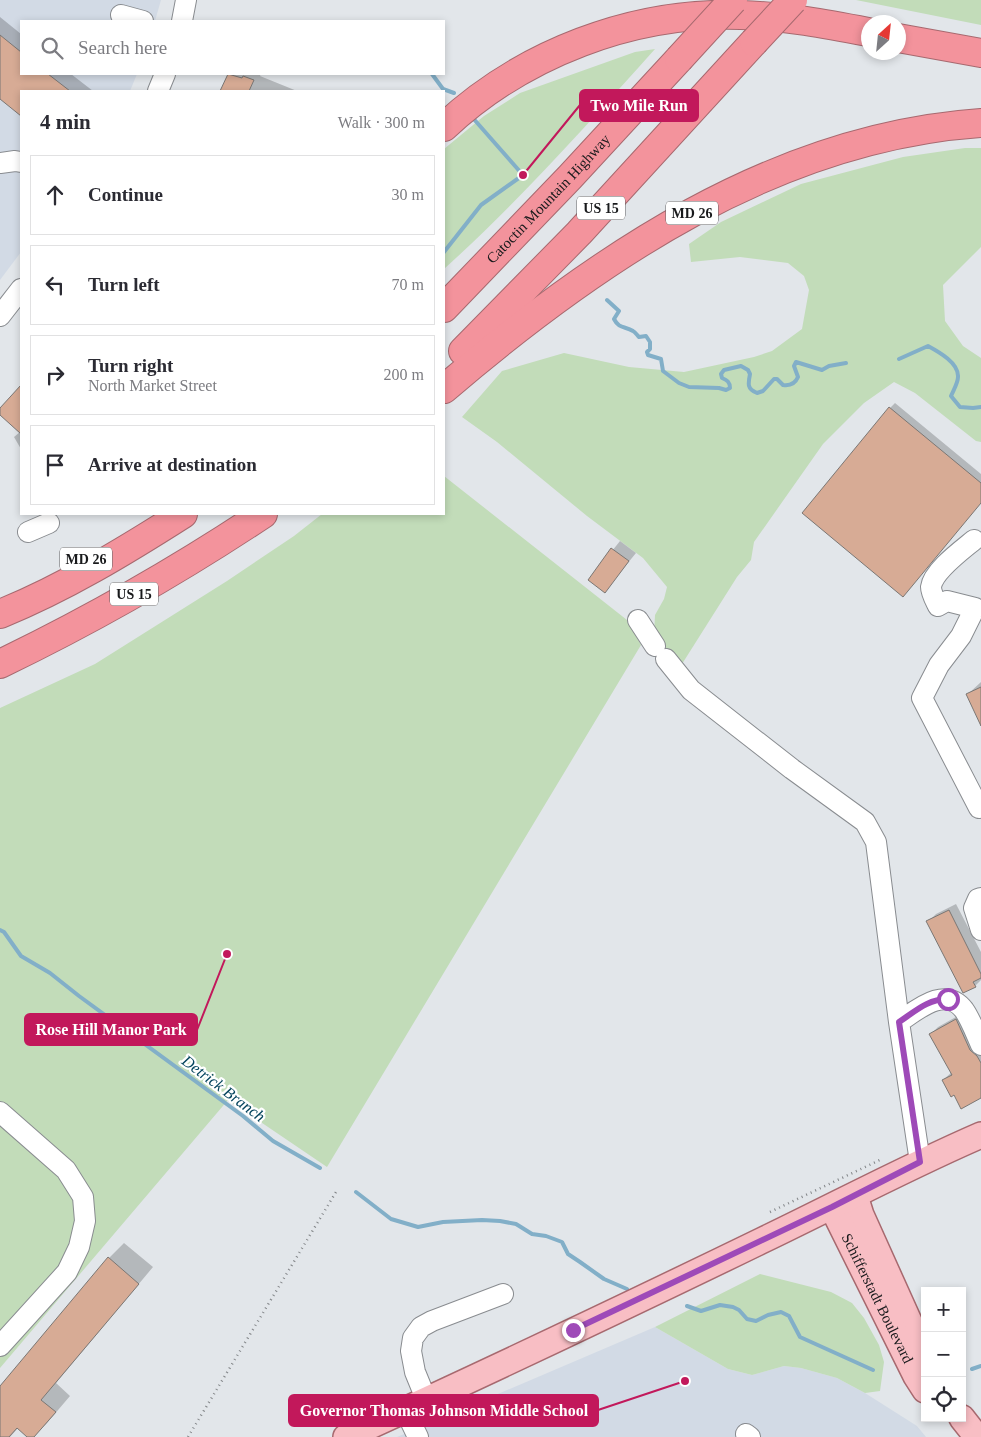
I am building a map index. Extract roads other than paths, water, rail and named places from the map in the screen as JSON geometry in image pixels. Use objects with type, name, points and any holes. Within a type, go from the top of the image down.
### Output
[{"type":"highway","name":"Catoctin Mountain Highway","points":[[445,307],[570,177],[733,0]]},
{"type":"highway","name":"US 15","points":[[445,368],[491,324],[566,246],[794,0]]},
{"type":"highway","points":[[445,126],[503,81],[536,62],[586,41],[646,23],[705,15],[741,14],[801,20],[861,31]]},
{"type":"highway","points":[[906,39],[981,53]]},
{"type":"highway","name":"MD 26","points":[[445,388],[496,344],[615,258],[668,226],[736,191],[771,175],[843,150],[886,138],[926,130],[981,124]]},
{"type":"highway","name":"MD 26","points":[[11,610],[148,515]]},
{"type":"highway","name":"US 15","points":[[11,610],[120,552],[181,515]]},
{"type":"highway","name":"US 15","points":[[0,664],[83,623],[150,585],[261,515]]},
{"type":"main road","points":[[346,1437],[855,1196],[920,1162],[981,1135]]},
{"type":"main road","name":"Schifferstadt Boulevard","points":[[855,1196],[861,1215],[921,1348]]},
{"type":"main road","name":"Schifferstadt Boulevard","points":[[832,1207],[921,1384]]},
{"type":"main road","points":[[945,1422],[955,1437]]},
{"type":"main road","points":[[965,1422],[977,1437]]},
{"type":"street","points":[[182,20],[186,0]]},
{"type":"street","points":[[121,15],[139,20]]},
{"type":"street","points":[[158,90],[165,75]]},
{"type":"street","points":[[0,163],[20,162]]},
{"type":"street","points":[[0,316],[20,290]]},
{"type":"street","points":[[974,540],[942,568],[932,581],[931,590],[938,606],[947,601],[980,605],[939,665],[922,698],[979,808]]},
{"type":"street","points":[[638,620],[660,653],[692,690],[792,769],[865,822],[876,842],[899,1022],[920,1162]]},
{"type":"street","points":[[981,898],[978,899],[974,908],[981,930]]},
{"type":"street","points":[[899,1022],[931,1002],[948,999],[965,1011],[981,1045]]},
{"type":"street","points":[[0,1112],[66,1170],[83,1197],[85,1221],[79,1247],[67,1272],[0,1346]]},
{"type":"street","points":[[418,1437],[415,1405],[415,1372],[411,1352],[413,1338],[421,1327],[432,1321],[503,1294]]},
{"type":"waterway","points":[[433,75],[443,89],[454,93]]},
{"type":"waterway","points":[[445,251],[481,205],[523,175],[472,117]]},
{"type":"waterway","points":[[607,300],[619,311],[614,319],[618,324],[630,329],[639,337],[646,336],[650,342],[648,355],[661,359],[663,371],[679,383],[689,387],[726,390],[730,388],[729,384],[727,380],[722,378],[721,374],[724,370],[741,366],[748,370],[750,374],[749,386],[751,390],[757,393],[763,391],[774,379],[777,379],[783,385],[794,383],[798,377],[794,366],[796,362],[822,370],[829,366],[846,363]]},
{"type":"waterway","points":[[899,359],[928,346],[932,348],[948,358],[955,367],[958,379],[951,396],[960,407],[981,407]]},
{"type":"waterway","name":"Detrick Branch","points":[[0,930],[4,932],[21,956],[50,973],[243,1116],[273,1141],[320,1168]]},
{"type":"waterway","points":[[356,1192],[391,1219],[418,1227],[443,1222],[482,1220],[516,1224],[532,1234],[546,1236],[562,1242],[568,1254],[604,1279],[627,1289]]},
{"type":"waterway","points":[[687,1306],[701,1311],[720,1305],[733,1307],[739,1310],[747,1319],[756,1321],[768,1315],[781,1312],[789,1316],[800,1337],[873,1370]]},
{"type":"waterway","points":[[972,1369],[981,1366]]},
{"type":"place","name":"Two Mile Run","points":[[523,175]]},
{"type":"place","name":"Rose Hill Manor Park","points":[[227,954]]},
{"type":"place","name":"Governor Thomas Johnson Middle School","points":[[685,1381]]}]
